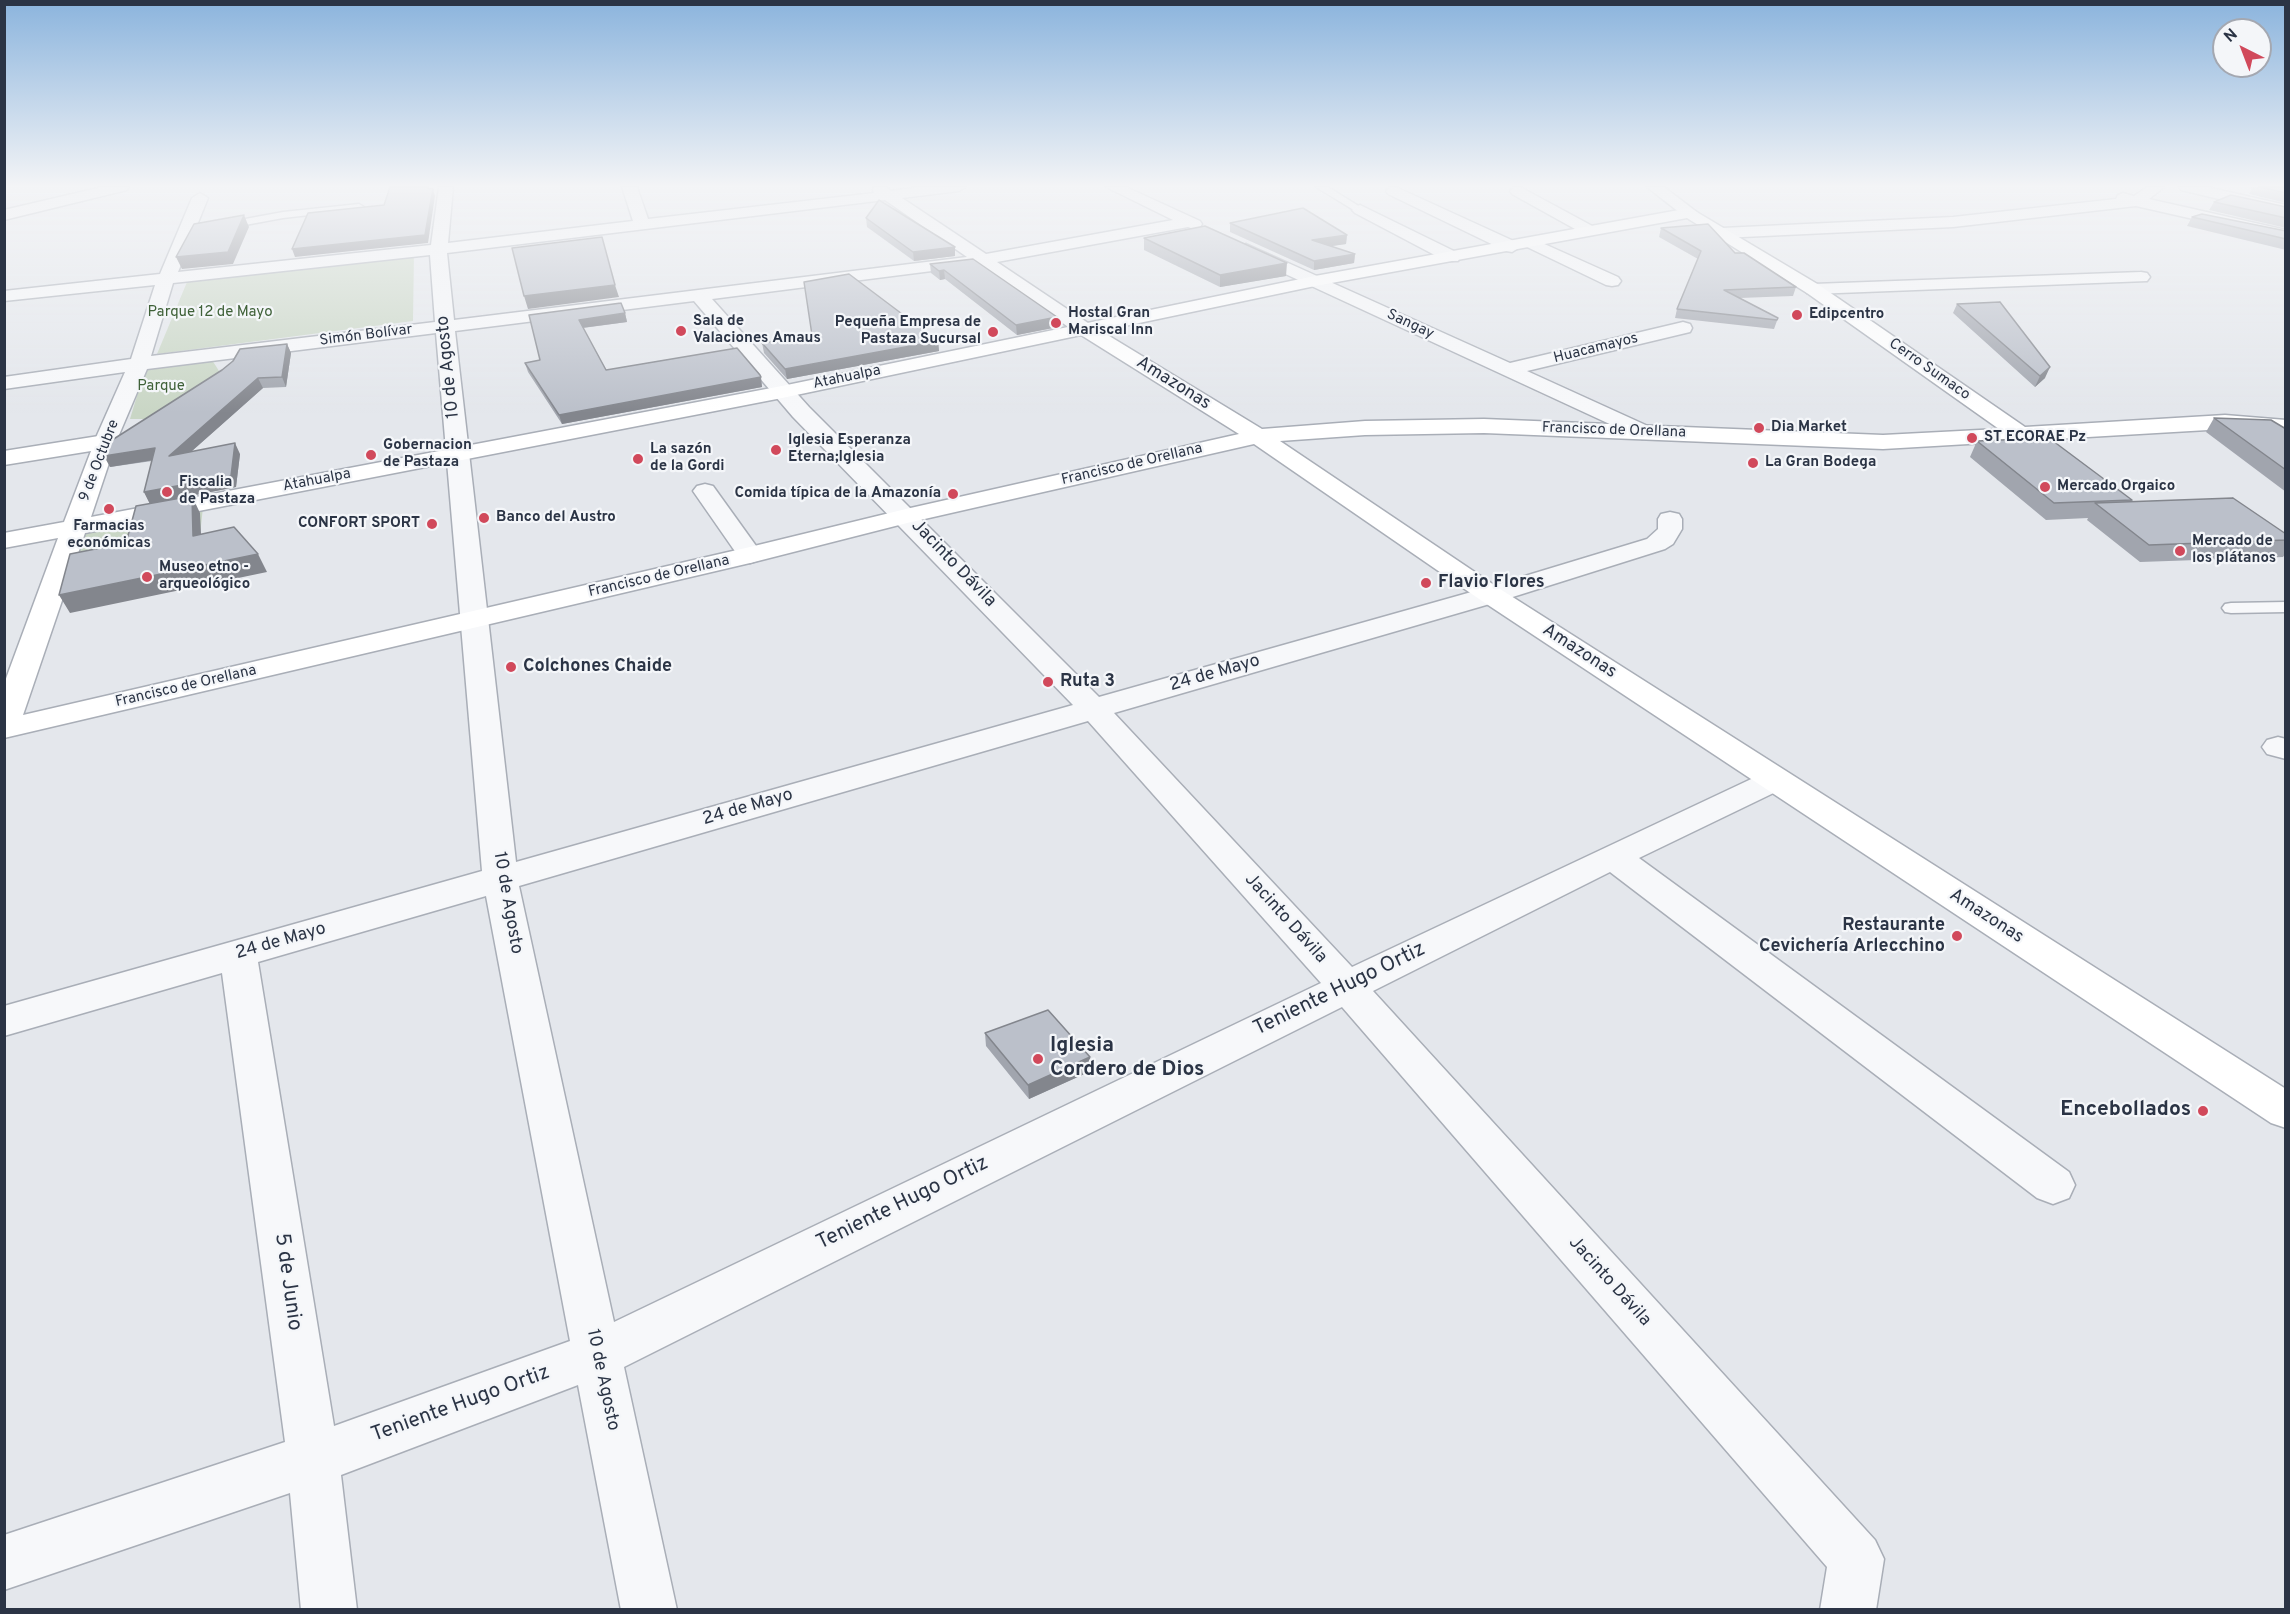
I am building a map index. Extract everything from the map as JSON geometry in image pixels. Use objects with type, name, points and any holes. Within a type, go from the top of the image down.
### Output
[{"type":"street","name":"9 de Octubre","points":[[4,728],[105,442],[139,364],[168,278],[176,262]]},
{"type":"street","points":[[4,296],[315,262]]},
{"type":"street","name":"10 de Agosto","points":[[438,262],[476,619],[500,879],[649,1610]]},
{"type":"street","name":"Simón Bolívar","points":[[4,383],[139,364],[963,262]]},
{"type":"street","name":"Amazonas","points":[[985,262],[1084,329],[1258,436],[1491,595],[2286,1111]]},
{"type":"street","name":"Sangay","points":[[1275,262],[1642,432]]},
{"type":"street","name":"Atahualpa","points":[[4,541],[782,392],[1315,281],[1422,262]]},
{"type":"street","points":[[1564,262],[1612,282]]},
{"type":"street","name":"Cerro Sumaco","points":[[1769,262],[1813,290],[2022,435]]},
{"type":"street","points":[[1813,290],[2141,277]]},
{"type":"street","name":"Jacinto Dávila","points":[[698,294],[782,392],[1094,709],[1347,987],[1852,1584]]},
{"type":"street","name":"Huacamayos","points":[[1509,370],[1683,328]]},
{"type":"street","name":"Francisco de Orellana","points":[[4,728],[750,555],[906,516],[1258,436],[1365,428],[1485,426],[1883,442],[2225,422],[2286,426]]},
{"type":"street","points":[[4,458],[105,442]]},
{"type":"street","points":[[705,490],[750,555]]},
{"type":"street","name":"24 de Mayo","points":[[4,1021],[1491,595],[1656,544],[1664,539],[1670,529],[1670,519]]},
{"type":"street","name":"Teniente Hugo Ortiz","points":[[4,1563],[313,1459],[597,1355],[1612,856],[1775,780]]},
{"type":"street","points":[[1612,856],[2052,1185]]},
{"type":"street","name":"5 de Junio","points":[[238,955],[313,1459],[329,1610]]},
{"type":"lane","points":[[2231,608],[2286,607]]},
{"type":"green space","name":"Parque 12 de Mayo","points":[[347,262],[414,262],[413,321],[157,354],[187,282]]},
{"type":"green space","name":"Parque","points":[[212,360],[221,374],[148,419],[130,419],[145,369]]},
{"type":"green space","points":[[203,507],[199,545],[74,568],[85,529]]},
{"type":"building","points":[[516,262],[609,262],[615,285],[524,296]]},
{"type":"building","points":[[978,262],[1057,317],[1016,325],[944,270],[939,271],[930,264]]},
{"type":"building","points":[[1194,262],[1287,263],[1220,275]]},
{"type":"building","points":[[1696,262],[1758,262],[1796,287],[1724,290],[1778,318],[1777,320],[1677,309]]},
{"type":"building","points":[[849,274],[938,341],[785,369],[762,343],[812,335],[804,282]]},
{"type":"building","points":[[2000,302],[2050,367],[2040,376],[1957,304]]},
{"type":"building","points":[[621,303],[625,313],[579,320],[606,370],[737,348],[761,377],[559,415],[525,363],[540,360],[529,315]]},
{"type":"building","points":[[287,344],[282,377],[258,378],[169,456],[235,443],[231,476],[144,492],[155,448],[104,456],[109,442],[222,370],[233,361],[240,349]]},
{"type":"building","points":[[2214,418],[2271,420],[2286,429],[2286,470]]},
{"type":"building","points":[[2049,438],[2132,500],[2054,503],[1977,441]]},
{"type":"building","points":[[192,496],[193,536],[234,527],[258,554],[59,595],[70,554],[126,543],[136,506]]},
{"type":"building","points":[[2233,498],[2286,534],[2286,540],[2149,545],[2095,503]]},
{"type":"building","name":"Iglesia Cordero de Dios","points":[[1048,1010],[1090,1057],[1028,1085],[985,1033]]},
{"type":"place","name":"Edipcentro","points":[[1797,315]]},
{"type":"place","name":"Hostal Gran Mariscal Inn","points":[[1056,323]]},
{"type":"place","name":"Sala de Valaciones Amaus","points":[[681,331]]},
{"type":"place","name":"Pequeña Empresa de Pastaza Sucursal","points":[[993,332]]},
{"type":"place","name":"Dia Market","points":[[1759,428]]},
{"type":"place","name":"ST ECORAE Pz","points":[[1972,438]]},
{"type":"place","name":"Iglesia Esperanza Eterna;Iglesia","points":[[776,450]]},
{"type":"place","name":"Gobernacion de Pastaza","points":[[371,455]]},
{"type":"place","name":"La sazón de la Gordi","points":[[638,459]]},
{"type":"place","name":"La Gran Bodega","points":[[1753,463]]},
{"type":"place","name":"Mercado Orgaico","points":[[2045,487]]},
{"type":"place","name":"Fiscalia de Pastaza","points":[[167,492]]},
{"type":"place","name":"Comida típica de la Amazonía","points":[[953,494]]},
{"type":"place","name":"Farmacias económicas","points":[[109,509]]},
{"type":"place","name":"Banco del Austro","points":[[484,518]]},
{"type":"place","name":"CONFORT SPORT","points":[[432,524]]},
{"type":"place","name":"Mercado de los plátanos","points":[[2180,551]]},
{"type":"place","name":"Museo etno - arqueológico","points":[[147,577]]},
{"type":"place","name":"Flavio Flores","points":[[1426,583]]},
{"type":"place","name":"Colchones Chaide","points":[[511,667]]},
{"type":"place","name":"Ruta 3","points":[[1048,682]]},
{"type":"place","name":"Restaurante Cevichería Arlecchino","points":[[1957,936]]},
{"type":"place","name":"Iglesia Cordero de Dios","points":[[1038,1059]]},
{"type":"place","name":"Encebollados","points":[[2203,1111]]}]
